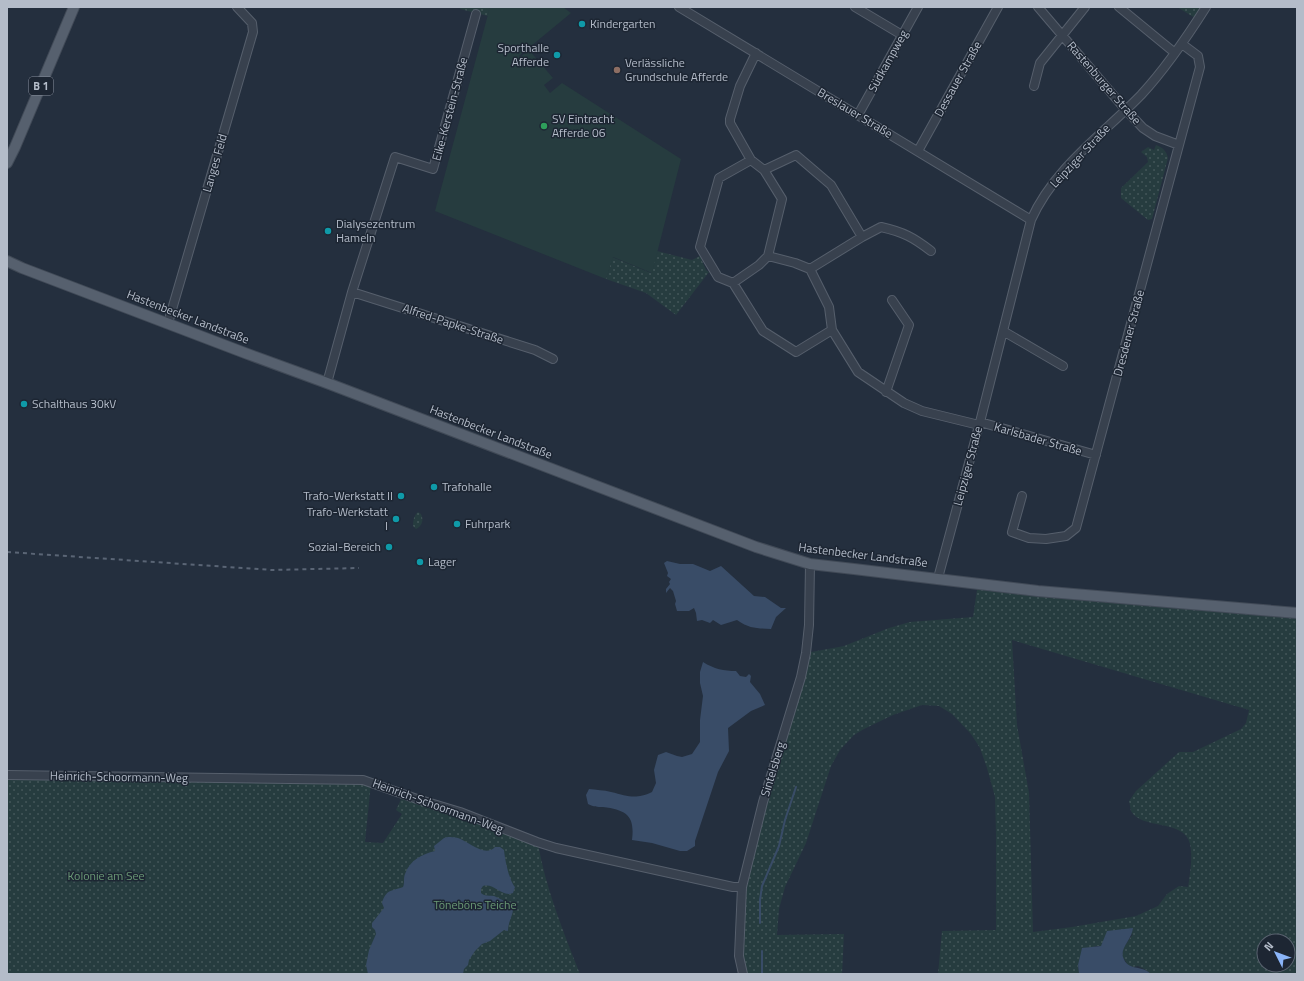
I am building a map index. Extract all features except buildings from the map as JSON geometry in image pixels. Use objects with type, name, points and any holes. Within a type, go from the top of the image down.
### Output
[{"type":"main road","name":"B 1","points":[[7,163],[74,7]]},
{"type":"main road","name":"Hastenbecker Landstraße","points":[[7,260],[22,268],[756,547],[810,564],[1099,596],[1297,613]]},
{"type":"street","name":"Langes Feld","points":[[168,323],[253,32],[252,23],[237,7]]},
{"type":"street","name":"Breslauer Straße","points":[[679,7],[691,10],[756,53],[1031,220]]},
{"type":"street","points":[[855,7],[902,34]]},
{"type":"street","name":"Südkampweg","points":[[858,114],[918,7]]},
{"type":"street","name":"Dessauer Straße","points":[[918,151],[998,7]]},
{"type":"street","name":"Rastenburger Straße","points":[[1038,7],[1143,128],[1155,136],[1179,146]]},
{"type":"street","points":[[1034,86],[1040,62],[1085,7]]},
{"type":"street","points":[[1119,7],[1175,53]]},
{"type":"street","name":"Leipziger Straße","points":[[938,578],[1031,220],[1035,211],[1059,176],[1093,140],[1142,94],[1182,44],[1206,7]]},
{"type":"street","name":"Eike-Kerstein-Straße","points":[[327,383],[352,292],[395,157],[433,169],[476,14]]},
{"type":"street","name":"Dresdener Straße","points":[[1022,496],[1012,532],[1029,538],[1046,539],[1066,536],[1076,528],[1200,67],[1198,56],[1182,44]]},
{"type":"street","points":[[733,283],[759,265],[768,256],[782,199],[764,170],[751,160],[730,123],[740,86],[756,53]]},
{"type":"street","points":[[764,170],[796,155],[831,185],[862,237]]},
{"type":"street","points":[[751,160],[719,178],[700,247],[718,277],[733,283],[763,331],[796,352],[832,330],[829,307],[810,269],[795,262],[768,256]]},
{"type":"street","points":[[810,269],[881,227],[896,230],[913,237],[931,251]]},
{"type":"street","name":"Alfred-Papke-Straße","points":[[352,292],[535,350],[553,359]]},
{"type":"street","points":[[886,392],[909,325],[892,300]]},
{"type":"street","name":"Karlsbader Straße","points":[[832,330],[858,372],[904,403],[922,411],[979,424],[1096,455]]},
{"type":"street","points":[[1003,331],[1062,366]]},
{"type":"street","name":"Sintelsberg","points":[[743,974],[739,956],[742,887],[762,802],[801,677],[806,653],[809,625],[810,564]]},
{"type":"street","name":"Heinrich-Schoormann-Weg","points":[[7,775],[363,780],[460,812],[556,848],[733,887],[742,887]]},
{"type":"green space","points":[[461,7],[490,7],[488,16],[460,9]]},
{"type":"green space","name":"SV Eintracht Afferde 06","points":[[490,7],[563,7],[571,13],[519,56],[520,57],[529,50],[553,78],[544,85],[550,93],[562,83],[681,159],[652,273],[613,257],[606,279],[435,211]]},
{"type":"green space","points":[[1177,7],[1202,7],[1195,18]]},
{"type":"green space","points":[[1156,145],[1164,150],[1168,158],[1152,219],[1148,220],[1121,198],[1121,188],[1148,162],[1147,157],[1141,152],[1148,147],[1154,150]]},
{"type":"green space","points":[[657,251],[692,260],[700,256],[706,270],[709,272],[676,315],[646,293],[606,279],[612,257],[651,273]]},
{"type":"green space","points":[[418,512],[422,516],[422,521],[421,525],[416,529],[413,526],[413,522]]},
{"type":"green space","points":[[978,583],[1297,613],[1297,974],[1151,974],[1138,966],[1133,967],[1128,965],[1122,956],[1123,948],[1133,934],[1101,946],[1095,946],[1078,965],[1079,974],[938,974],[942,931],[996,930],[995,797],[980,748],[971,734],[952,714],[939,706],[922,705],[893,715],[864,729],[854,735],[840,750],[831,766],[806,843],[785,887],[779,909],[777,935],[844,934],[842,974],[746,974],[742,951],[745,940],[742,934],[745,886],[763,802],[806,653],[844,646],[889,628],[910,622],[973,617]],"holes":[[[1012,640],[1249,710],[1246,723],[1241,729],[1193,752],[1179,752],[1136,791],[1129,801],[1131,811],[1136,817],[1144,821],[1180,831],[1186,836],[1191,849],[1188,887],[1179,886],[1167,894],[1158,906],[1136,916],[1033,932],[1029,793],[1017,725]]]},
{"type":"green space","name":"Kolonie am See","points":[[7,777],[371,783],[365,842],[383,843],[402,814],[396,810],[403,795],[538,844],[550,894],[580,974],[7,974]]},
{"type":"water","points":[[667,561],[680,564],[693,564],[710,571],[721,566],[754,596],[765,597],[781,608],[786,608],[776,617],[771,629],[750,627],[737,620],[721,625],[713,620],[710,623],[702,620],[697,621],[694,608],[689,611],[677,611],[673,591],[670,588],[666,593],[666,589],[670,584],[669,582],[671,579],[667,576],[668,573],[664,563]]},
{"type":"water","points":[[703,662],[719,669],[736,671],[740,676],[746,677],[749,674],[751,676],[750,682],[760,694],[765,705],[751,711],[728,728],[729,751],[718,772],[695,841],[695,846],[687,851],[680,851],[652,843],[632,840],[632,825],[628,816],[624,812],[611,808],[592,806],[588,804],[586,795],[589,789],[636,797],[652,792],[656,783],[654,770],[658,755],[666,752],[682,757],[692,754],[700,742],[700,720],[703,696],[700,683],[700,672]]},
{"type":"water","name":"Töneböns Teiche","points":[[444,838],[458,838],[476,848],[486,851],[495,847],[500,847],[504,850],[509,875],[515,887],[513,893],[505,894],[491,887],[483,886],[481,893],[494,896],[513,906],[508,931],[504,930],[490,941],[482,944],[469,960],[463,974],[368,974],[366,965],[369,950],[376,934],[372,927],[372,923],[384,908],[382,903],[385,895],[390,891],[403,887],[404,876],[413,861],[421,856],[435,851],[434,846]]},
{"type":"water","points":[[1133,928],[1131,936],[1123,950],[1123,957],[1128,965],[1143,969],[1151,974],[1079,974],[1078,965],[1082,948],[1101,946],[1107,931]]},
{"type":"waterway","points":[[760,923],[760,900],[762,886],[779,846],[785,820],[796,787]]},
{"type":"waterway","points":[[762,951],[762,974]]},
{"type":"railway","points":[[7,552],[272,570],[359,568]]},
{"type":"place","name":"Kindergarten","points":[[582,24]]},
{"type":"place","name":"Sporthalle Afferde","points":[[557,55]]},
{"type":"place","name":"Verlässliche Grundschule Afferde","points":[[617,70]]},
{"type":"place","name":"SV Eintracht Afferde 06","points":[[544,126]]},
{"type":"place","name":"Dialysezentrum Hameln","points":[[328,231]]},
{"type":"place","name":"Schalthaus 30kV","points":[[24,404]]},
{"type":"place","name":"Trafohalle","points":[[434,487]]},
{"type":"place","name":"Trafo-Werkstatt II","points":[[401,496]]},
{"type":"place","name":"Trafo-Werkstatt I","points":[[396,519]]},
{"type":"place","name":"Fuhrpark","points":[[457,524]]},
{"type":"place","name":"Sozial-Bereich","points":[[389,547]]},
{"type":"place","name":"Lager","points":[[420,562]]}]
